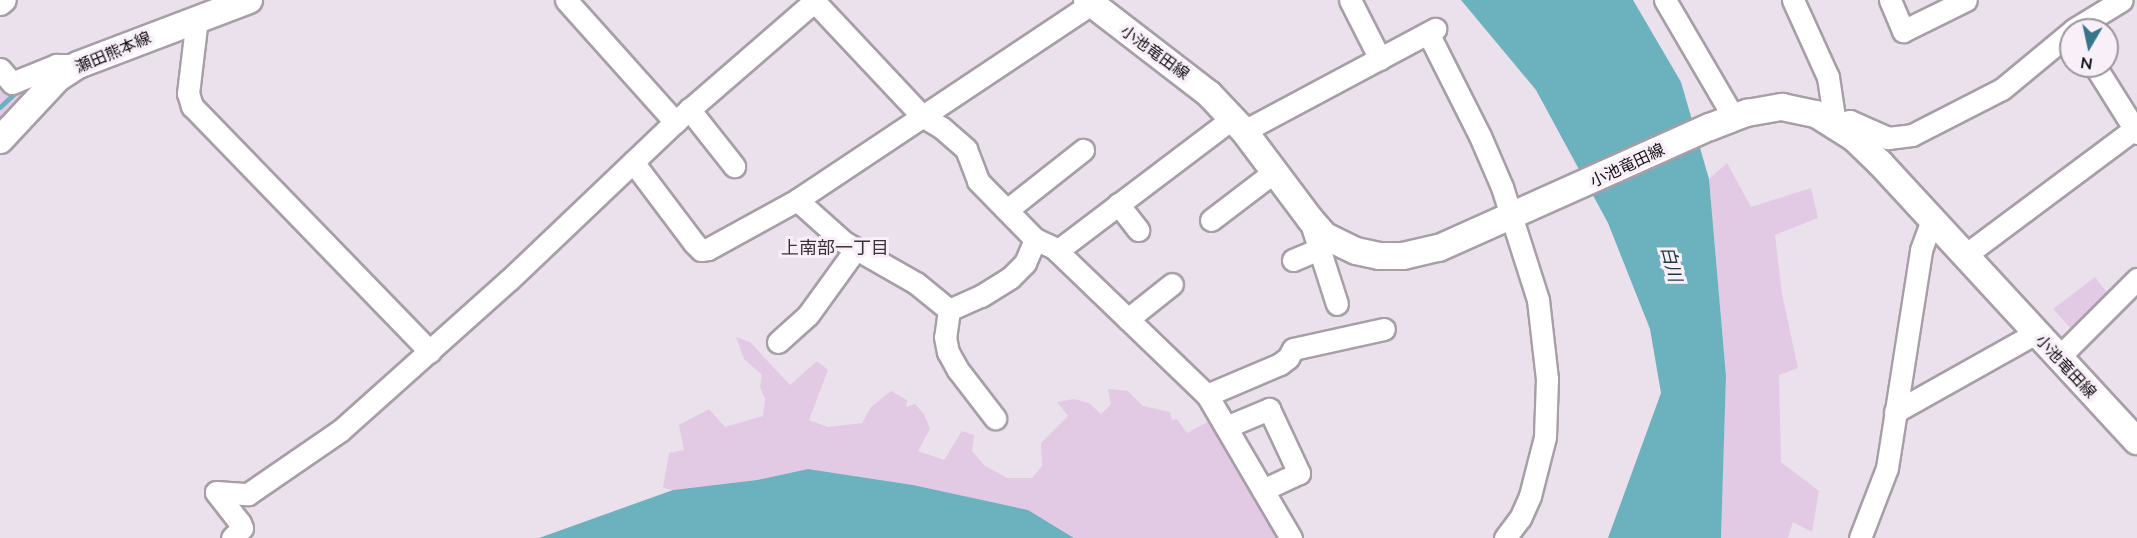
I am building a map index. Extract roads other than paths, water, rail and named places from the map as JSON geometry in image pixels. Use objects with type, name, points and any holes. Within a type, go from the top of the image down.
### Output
[{"type":"main road","name":"瀬田熊本線","points":[[0,140],[58,78],[78,65],[249,0]]},
{"type":"main road","name":"小池竜田線","points":[[1092,1],[1189,76],[1238,125],[1325,236],[1356,251],[1379,256],[1403,256],[1439,248],[1511,218],[1710,127],[1757,110],[1782,107],[1806,110],[1835,124],[1881,164],[2137,441]]},
{"type":"street","points":[[0,4],[5,0]]},
{"type":"street","points":[[566,0],[734,166]]},
{"type":"street","points":[[1350,0],[1380,59]]},
{"type":"street","points":[[1665,0],[1734,118]]},
{"type":"street","points":[[1793,0],[1828,77],[1835,124],[1850,121],[1888,138],[1912,135],[2002,89],[2059,42]]},
{"type":"street","points":[[1890,0],[1903,31],[1966,0]]},
{"type":"street","points":[[2093,18],[2122,0]]},
{"type":"street","points":[[232,538],[242,528],[216,492],[248,494],[341,430],[430,352],[682,116],[815,1],[922,116],[942,128],[966,149],[978,181],[1035,239],[1057,251],[1207,395],[1291,538]]},
{"type":"street","points":[[633,162],[701,250],[708,249],[798,200],[1092,1]]},
{"type":"street","points":[[197,18],[188,93],[192,106],[430,352]]},
{"type":"street","points":[[1057,251],[1118,204],[1238,125],[1380,59],[1432,31],[1480,136],[1511,218],[1538,300],[1545,353],[1546,418],[1542,454],[1535,483],[1520,518],[1505,538]]},
{"type":"street","points":[[0,69],[12,83],[56,65],[78,65]]},
{"type":"street","points":[[1964,256],[2136,130],[2103,78]]},
{"type":"street","points":[[1007,210],[1083,150]]},
{"type":"street","points":[[1211,220],[1274,172]]},
{"type":"street","points":[[798,200],[822,225],[855,250],[909,279],[949,309]]},
{"type":"street","points":[[1118,204],[1138,230]]},
{"type":"street","points":[[1310,219],[1337,304]]},
{"type":"street","points":[[1860,538],[1887,468],[1921,250],[1932,220]]},
{"type":"street","points":[[949,309],[981,296],[1010,278],[1024,263],[1035,239]]},
{"type":"street","points":[[1293,260],[1319,249]]},
{"type":"street","points":[[778,342],[808,315],[855,250]]},
{"type":"street","points":[[2058,358],[2137,279]]},
{"type":"street","points":[[1128,319],[1172,284]]},
{"type":"street","points":[[949,309],[945,337],[948,352],[958,370],[996,418]]},
{"type":"street","points":[[1207,395],[1280,364],[1288,358],[1293,349],[1384,329]]},
{"type":"street","points":[[1895,412],[2036,333]]},
{"type":"street","points":[[1226,427],[1269,409],[1299,472],[1263,490]]},
{"type":"water","name":"白川","points":[[1461,0],[1633,0],[1681,82],[1709,179],[1726,376],[1721,538],[1608,538],[1661,393],[1650,329],[1608,223],[1536,90]]},
{"type":"water","points":[[808,469],[913,485],[1028,510],[1074,538],[539,538],[673,490],[757,480]]},
{"type":"waterway","points":[[126,34],[148,25]]},
{"type":"waterway","points":[[0,107],[18,90]]},
{"type":"district","name":"上南部一丁目","points":[[835,248]]}]
